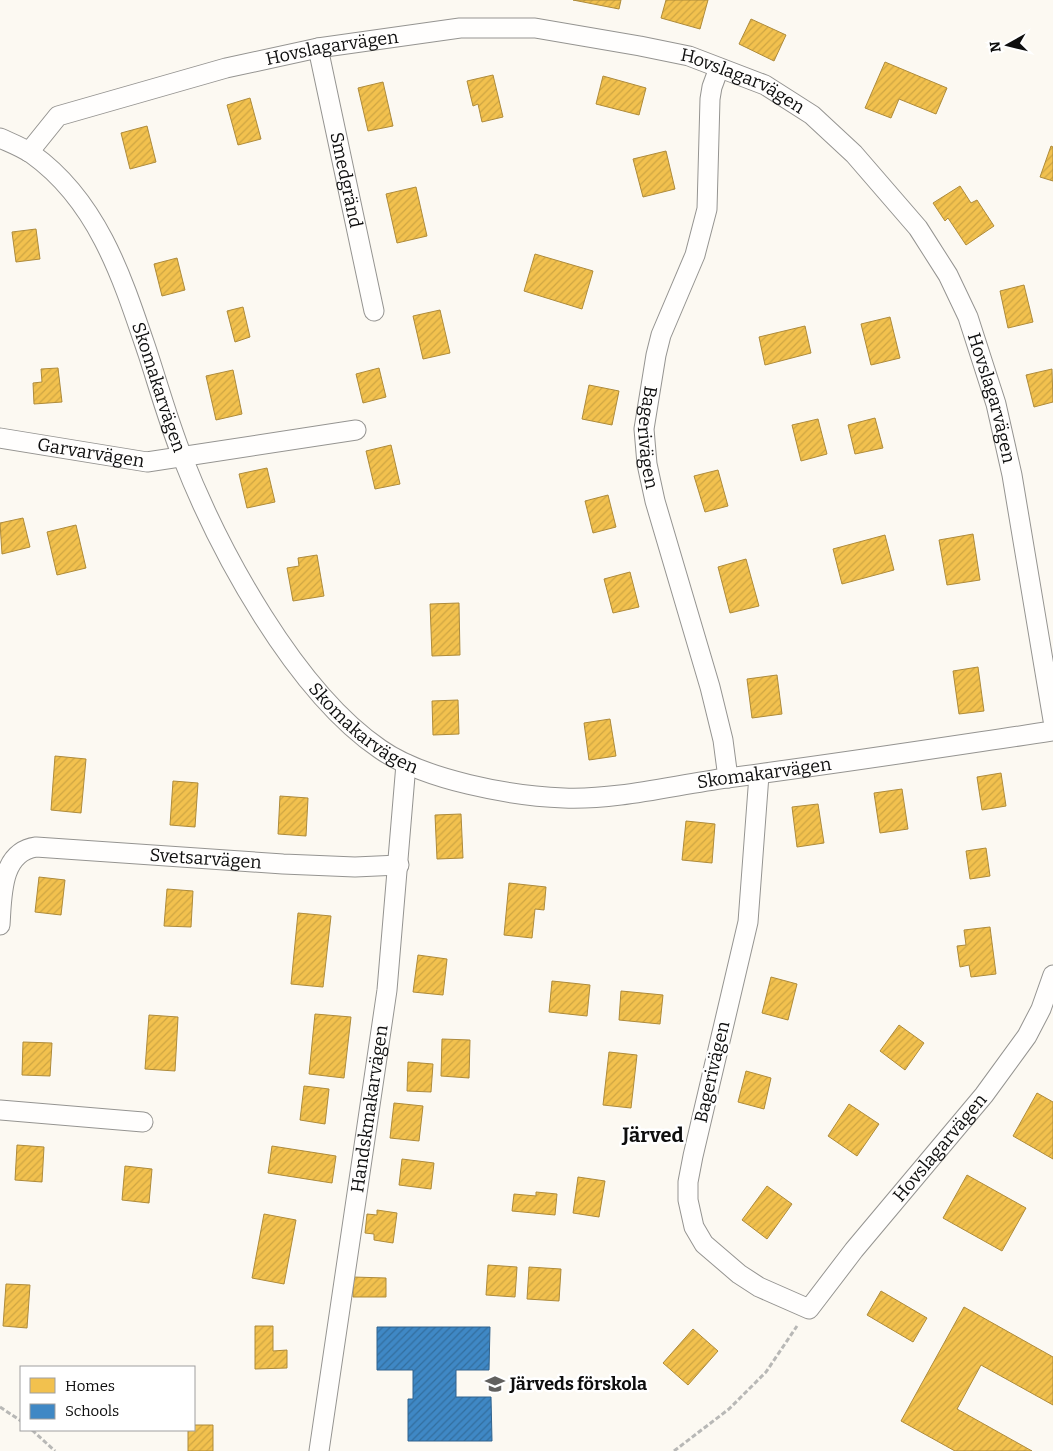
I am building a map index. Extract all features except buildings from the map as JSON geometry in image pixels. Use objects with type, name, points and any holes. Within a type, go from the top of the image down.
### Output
[{"type":"street","name":"Hovslagarvägen","points":[[29,152],[58,116],[226,68],[318,48],[460,28],[536,28],[640,46],[689,56],[765,85],[812,116],[832,132],[918,228],[948,275],[968,317],[996,404],[1021,524],[1053,720]]},
{"type":"street","name":"Smedgränd","points":[[318,48],[374,312]]},
{"type":"street","name":"Bagerivägen","points":[[718,68],[710,99],[708,209],[695,255],[661,335],[654,364],[644,429],[646,464],[655,502],[710,687],[723,740],[728,778]]},
{"type":"street","name":"Skomakarvägen","points":[[0,138],[29,152],[56,173],[87,210],[119,271],[183,457],[226,549],[281,644],[333,710],[354,730],[383,752],[406,764],[458,781],[532,796],[569,799],[610,796],[1053,731]]},
{"type":"street","name":"Garvarvägen","points":[[0,438],[147,462],[356,430]]},
{"type":"street","name":"Handskmakarvägen","points":[[319,1451],[386,1000],[399,865],[406,764]]},
{"type":"street","name":"Bagerivägen","points":[[759,775],[748,922],[692,1156],[688,1182],[688,1200],[694,1227],[704,1244],[759,1287],[809,1309]]},
{"type":"street","name":"Svetsarvägen","points":[[0,925],[5,878],[9,867],[28,848],[44,846],[283,864],[355,867],[399,865]]},
{"type":"street","name":"Hovslagarvägen","points":[[809,1309],[854,1250],[984,1095],[1027,1036],[1041,1009],[1053,976]]},
{"type":"street","points":[[0,1110],[143,1122]]},
{"type":"path","points":[[674,1451],[729,1409],[766,1372],[809,1309]]},
{"type":"path","points":[[0,1407],[20,1420]]},
{"type":"path","points":[[33,1431],[55,1451]]},
{"type":"place","name":"Järveds förskola","points":[[495,1384]]},
{"type":"district","name":"Järved","points":[[653,1135]]}]
